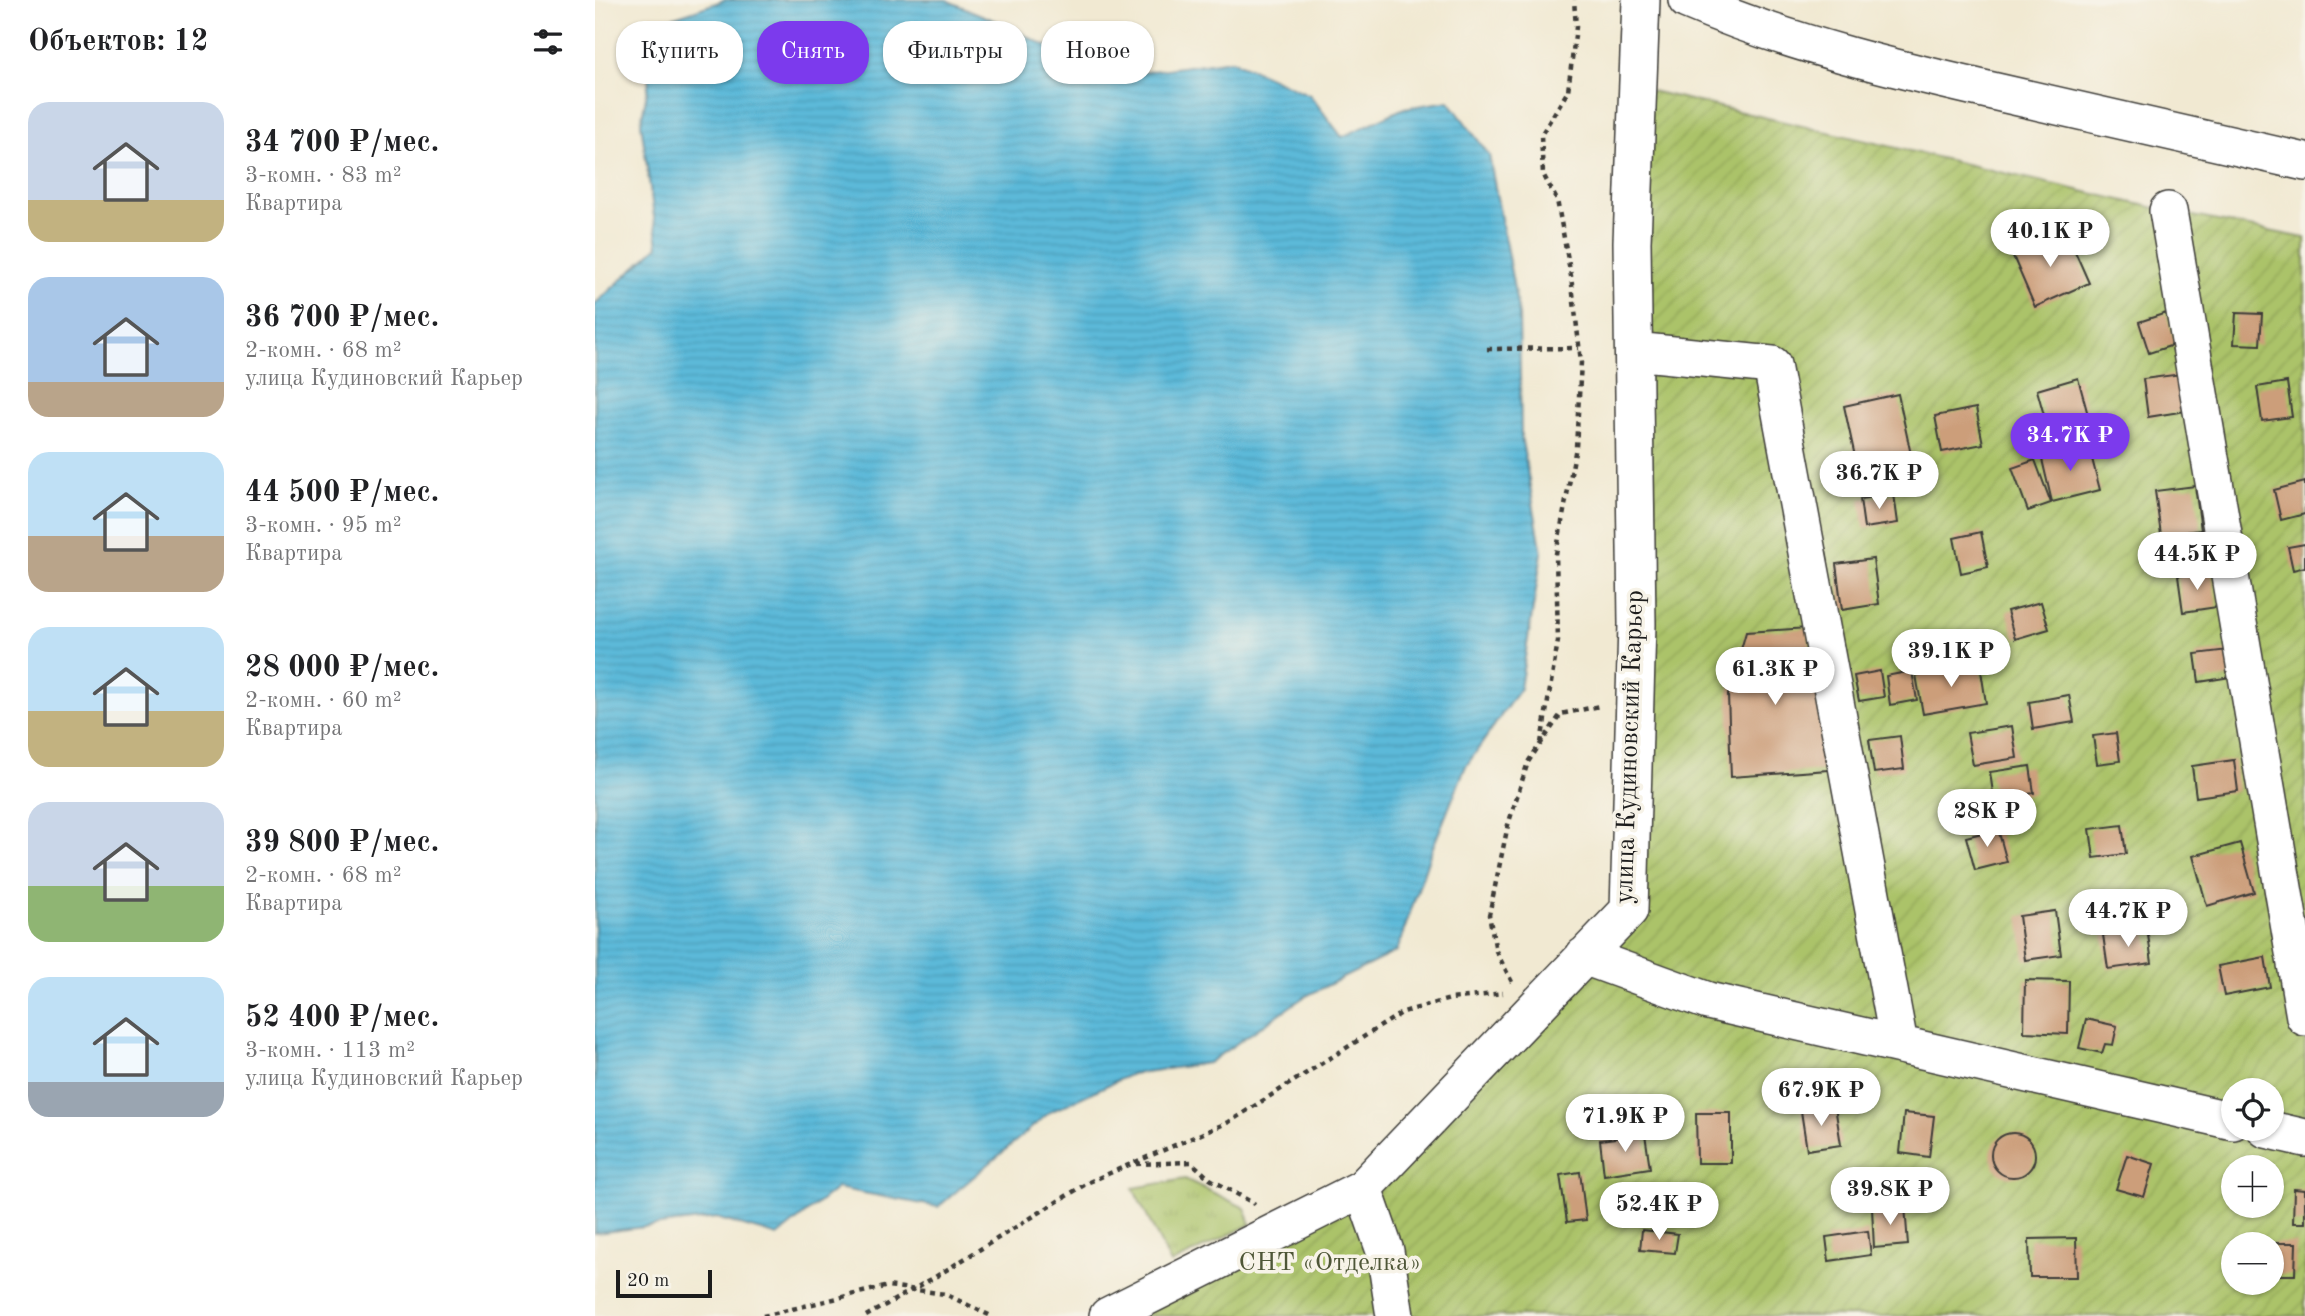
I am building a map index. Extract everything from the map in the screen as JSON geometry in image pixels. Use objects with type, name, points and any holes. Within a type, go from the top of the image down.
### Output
[{"type":"street","name":"улица Кудиновский Карьер","points":[[1108,1316],[1363,1188],[1523,1002],[1584,956],[1629,910],[1637,624],[1632,242],[1641,0]]},
{"type":"street","points":[[1687,0],[1775,32],[1861,58],[2305,162]]},
{"type":"street","points":[[2168,211],[2305,1017]]},
{"type":"street","points":[[1634,351],[1772,365],[1899,1044]]},
{"type":"street","points":[[1584,956],[1708,1000],[2221,1118]]},
{"type":"street","points":[[2284,1133],[2305,1138]]},
{"type":"street","points":[[1363,1188],[1385,1251],[1395,1316]]},
{"type":"path","points":[[1541,743],[1558,641],[1556,554],[1576,447],[1581,362],[1571,276],[1557,200],[1543,174],[1541,135],[1568,91],[1576,27],[1574,0]]},
{"type":"path","points":[[1487,349],[1580,348]]},
{"type":"path","points":[[1523,1002],[1496,951],[1489,915],[1508,825],[1528,762],[1560,714],[1635,700]]},
{"type":"path","points":[[866,1316],[935,1277],[1089,1182],[1229,1122],[1403,1012],[1450,999],[1523,1002]]},
{"type":"path","points":[[1132,1164],[1191,1163],[1210,1179],[1243,1199],[1297,1221]]},
{"type":"path","points":[[763,1316],[888,1286],[946,1294],[991,1316]]},
{"type":"green space","name":"СНТ «Отделка»","points":[[1638,88],[2168,211],[2305,238],[2305,1316],[1108,1316],[1363,1188],[1629,910]]},
{"type":"green space","points":[[1185,1179],[1245,1208],[1251,1224],[1171,1264],[1133,1188]]},
{"type":"water","points":[[725,0],[946,0],[996,21],[883,21],[883,84],[1027,84],[1027,36],[1041,43],[1041,84],[1154,84],[1154,71],[1232,60],[1310,95],[1342,137],[1404,108],[1449,101],[1489,155],[1519,315],[1521,436],[1542,553],[1520,688],[1465,768],[1430,854],[1397,951],[1304,997],[1208,1063],[1131,1074],[1050,1112],[938,1207],[837,1188],[778,1236],[716,1218],[595,1233],[595,304],[658,246],[641,123],[648,84],[743,84],[743,21],[663,21]]},
{"type":"building","points":[[2066,231],[2089,283],[2035,307],[2012,254]]},
{"type":"building","points":[[2166,313],[2176,344],[2149,353],[2139,322]]},
{"type":"building","points":[[2236,313],[2262,314],[2260,345],[2234,344]]},
{"type":"building","points":[[2181,374],[2186,411],[2148,417],[2143,379]]},
{"type":"building","points":[[2078,378],[2088,415],[2047,426],[2037,390]]},
{"type":"building","points":[[2287,382],[2292,417],[2262,421],[2257,387]]},
{"type":"building","points":[[1898,394],[1913,464],[1859,475],[1844,406]]},
{"type":"building","points":[[1976,408],[1983,444],[1942,452],[1935,416]]},
{"type":"building","points":[[2088,443],[2100,490],[2052,502],[2041,455]]},
{"type":"building","points":[[2035,460],[2051,503],[2028,511],[2012,468]]},
{"type":"building","points":[[2305,482],[2305,514],[2281,520],[2274,490]]},
{"type":"building","points":[[2195,486],[2201,530],[2161,535],[2155,491]]},
{"type":"building","points":[[1894,494],[1898,523],[1864,528],[1860,499]]},
{"type":"building","points":[[1981,532],[1988,567],[1961,573],[1954,538]]},
{"type":"building","points":[[2305,544],[2305,567],[2293,570],[2288,547]]},
{"type":"building","points":[[1873,559],[1879,604],[1842,610],[1836,564]]},
{"type":"building","points":[[2212,571],[2217,607],[2183,612],[2178,576]]},
{"type":"building","points":[[2041,602],[2049,629],[2015,639],[2007,611]]},
{"type":"building","points":[[1808,628],[1828,770],[1731,777],[1728,695],[1746,632]]},
{"type":"building","points":[[2228,650],[2231,677],[2199,682],[2195,654]]},
{"type":"building","points":[[1980,664],[1986,703],[1923,714],[1916,675]]},
{"type":"building","points":[[1880,671],[1884,697],[1859,701],[1854,676]]},
{"type":"building","points":[[1912,671],[1917,700],[1890,705],[1886,676]]},
{"type":"building","points":[[2069,695],[2074,722],[2033,729],[2029,702]]},
{"type":"building","points":[[2012,726],[2017,758],[1973,765],[1967,733]]},
{"type":"building","points":[[2116,733],[2120,761],[2097,764],[2093,736]]},
{"type":"building","points":[[1900,736],[1904,769],[1874,773],[1869,740]]},
{"type":"building","points":[[2234,760],[2238,791],[2196,797],[2192,766]]},
{"type":"building","points":[[2030,766],[2034,793],[1994,800],[1990,772]]},
{"type":"building","points":[[2122,825],[2126,854],[2094,858],[2090,829]]},
{"type":"building","points":[[1998,829],[2007,862],[1975,870],[1966,837]]},
{"type":"building","points":[[2240,843],[2254,892],[2207,906],[2193,856]]},
{"type":"building","points":[[2055,911],[2061,955],[2025,960],[2019,916]]},
{"type":"building","points":[[2147,928],[2152,963],[2108,969],[2103,935]]},
{"type":"building","points":[[2265,957],[2270,987],[2224,996],[2218,966]]},
{"type":"building","points":[[2025,980],[2069,981],[2068,1034],[2024,1032]]},
{"type":"building","points":[[2086,1019],[2117,1026],[2113,1045],[2105,1044],[2102,1053],[2079,1048]]},
{"type":"building","points":[[1835,1106],[1841,1145],[1807,1150],[1801,1111]]},
{"type":"building","points":[[1696,1113],[1731,1113],[1731,1163],[1697,1163]]},
{"type":"building","points":[[1904,1113],[1934,1116],[1929,1157],[1900,1153]]},
{"type":"building","points":[[2013,1133],[2022,1134],[2029,1139],[2034,1146],[2034,1164],[2029,1171],[2022,1176],[2013,1177],[2004,1176],[1997,1171],[1992,1164],[1991,1155],[1992,1146],[1997,1139],[2004,1134]]},
{"type":"building","points":[[1645,1134],[1650,1168],[1604,1175],[1600,1140]]},
{"type":"building","points":[[2127,1155],[2154,1164],[2144,1197],[2116,1189]]},
{"type":"building","points":[[1580,1172],[1586,1220],[1567,1222],[1560,1175]]},
{"type":"building","points":[[2294,1189],[2305,1190],[2305,1223],[2293,1223]]},
{"type":"building","points":[[1905,1206],[1908,1245],[1874,1248],[1872,1208]]},
{"type":"building","points":[[1642,1230],[1678,1234],[1675,1253],[1640,1250]]},
{"type":"building","points":[[1868,1231],[1871,1255],[1829,1261],[1826,1237]]},
{"type":"building","points":[[2076,1238],[2077,1277],[2030,1277],[2029,1239]]},
{"type":"building","points":[[2284,1243],[2296,1243],[2295,1275],[2284,1275]]}]
